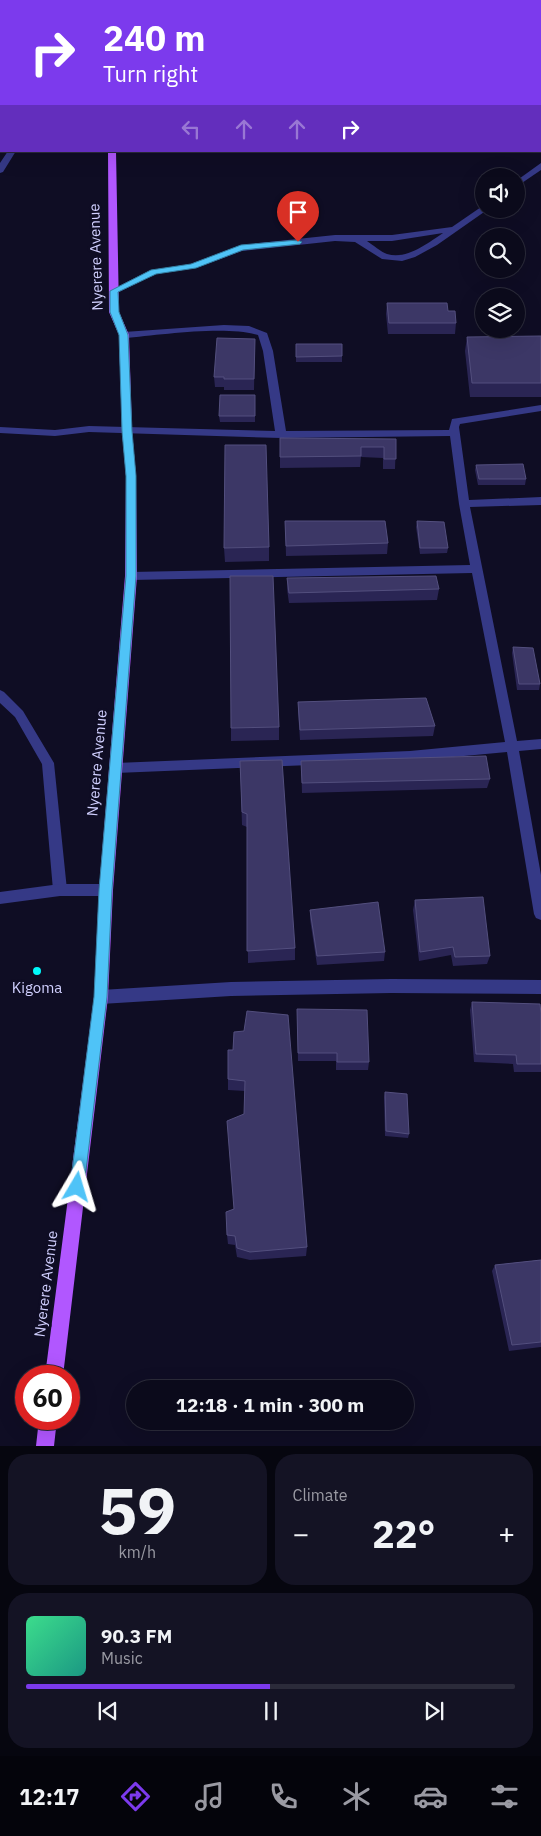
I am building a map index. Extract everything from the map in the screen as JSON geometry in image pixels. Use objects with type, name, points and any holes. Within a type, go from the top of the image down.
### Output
[{"type":"main road","name":"Nyerere Avenue","points":[[55,1365],[101,997],[106,890],[131,576],[131,476],[127,431],[124,335],[114,312],[112,152]]},
{"type":"main road","points":[[45,1446],[47,1430]]},
{"type":"street","points":[[0,170],[11,152]]},
{"type":"street","points":[[525,178],[541,166]]},
{"type":"street","points":[[357,239],[385,257],[402,258],[434,243],[475,214]]},
{"type":"street","points":[[114,291],[154,272],[193,266],[241,248],[335,238],[392,238],[453,229]]},
{"type":"street","points":[[124,335],[224,328],[249,328],[262,333],[268,351],[281,434]]},
{"type":"street","points":[[541,408],[456,421],[454,427],[464,504],[512,746],[541,914]]},
{"type":"street","points":[[0,430],[55,433],[89,429],[281,434],[454,433]]},
{"type":"street","points":[[464,504],[541,501]]},
{"type":"street","points":[[131,576],[477,569]]},
{"type":"street","points":[[0,695],[19,714],[48,763],[60,890]]},
{"type":"street","points":[[116,768],[410,756],[541,744]]},
{"type":"street","points":[[0,898],[60,890],[106,890]]},
{"type":"street","points":[[101,997],[231,989],[391,986],[541,987]]},
{"type":"building","points":[[387,303],[447,303],[448,311],[455,311],[456,323],[389,323]]},
{"type":"building","points":[[525,336],[541,336],[541,383],[472,383],[467,337],[525,338]]},
{"type":"building","points":[[217,338],[255,339],[254,379],[214,377]]},
{"type":"building","points":[[296,344],[342,344],[342,356],[296,357]]},
{"type":"building","points":[[220,395],[255,395],[255,416],[219,416]]},
{"type":"building","points":[[280,438],[396,439],[396,459],[384,459],[384,447],[361,447],[361,456],[280,457]]},
{"type":"building","points":[[225,445],[266,445],[269,547],[224,548]]},
{"type":"building","points":[[523,464],[526,479],[479,479],[476,465]]},
{"type":"building","points":[[285,521],[385,521],[388,543],[286,546]]},
{"type":"building","points":[[417,521],[444,522],[448,548],[420,548]]},
{"type":"building","points":[[230,576],[273,576],[279,727],[231,728]]},
{"type":"building","points":[[436,576],[439,589],[289,593],[287,578]]},
{"type":"building","points":[[513,647],[533,648],[540,684],[519,684]]},
{"type":"building","points":[[426,698],[435,726],[300,730],[298,702]]},
{"type":"building","points":[[486,756],[490,779],[302,783],[301,761]]},
{"type":"building","points":[[282,760],[295,948],[247,951],[247,814],[242,812],[240,761]]},
{"type":"building","points":[[483,897],[490,956],[455,957],[453,947],[420,952],[415,900]]},
{"type":"building","points":[[378,902],[385,952],[317,956],[310,910]]},
{"type":"building","points":[[472,1002],[540,1004],[541,1064],[517,1064],[516,1055],[476,1054]]},
{"type":"building","points":[[297,1009],[367,1010],[369,1062],[337,1062],[337,1053],[298,1053]]},
{"type":"building","points":[[247,1011],[288,1015],[307,1247],[250,1252],[237,1248],[235,1236],[227,1235],[226,1212],[234,1209],[227,1121],[244,1114],[245,1081],[228,1079],[228,1050],[233,1050],[234,1032],[244,1031]]},
{"type":"building","points":[[385,1092],[407,1094],[409,1134],[386,1131]]},
{"type":"building","points":[[541,1260],[541,1342],[512,1345],[495,1265]]},
{"type":"place","name":"Kigoma","points":[[37,971]]},
{"type":"route","points":[[77,1187],[101,997],[106,890],[131,576],[131,476],[127,431],[124,335],[114,312],[114,291],[154,272],[193,266],[241,248],[298,242]]}]
